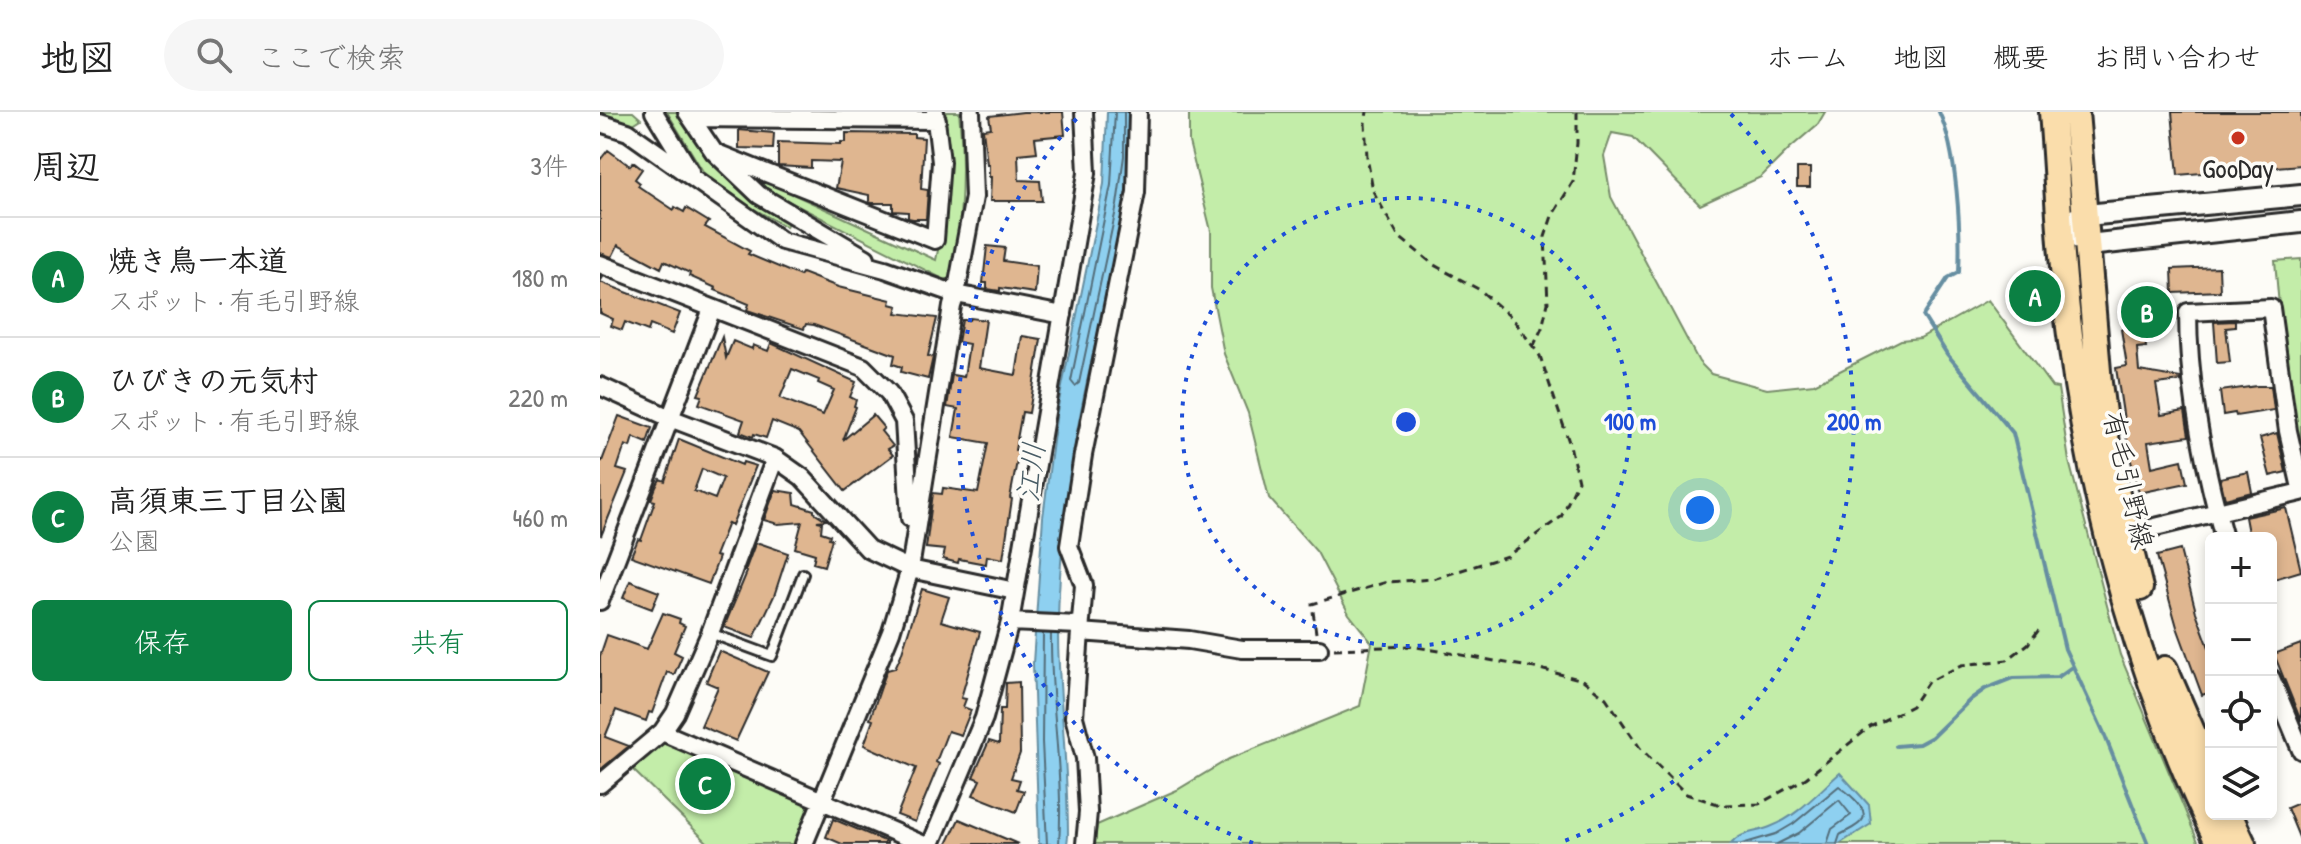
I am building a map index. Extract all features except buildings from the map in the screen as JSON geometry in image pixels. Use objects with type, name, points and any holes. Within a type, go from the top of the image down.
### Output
[{"type":"main road","name":"有毛引野線","points":[[2052,112],[2070,334],[2087,439],[2109,536],[2136,634],[2162,708],[2219,844]]},
{"type":"main road","name":"有毛引野線","points":[[2076,112],[2110,466],[2143,603],[2168,679],[2205,762]]},
{"type":"main road","points":[[2232,820],[2243,844]]},
{"type":"street","points":[[654,112],[692,176]]},
{"type":"street","points":[[804,844],[891,632],[910,569],[952,306],[974,197],[971,112]]},
{"type":"street","points":[[931,844],[984,718],[1010,622],[1087,173],[1084,112]]},
{"type":"street","points":[[1085,844],[1088,812],[1085,758],[1074,717],[1084,585],[1069,546],[1083,455],[1136,192],[1138,112]]},
{"type":"street","points":[[689,115],[714,152],[759,195],[885,269]]},
{"type":"street","points":[[689,115],[936,116],[941,162],[935,240],[714,152]]},
{"type":"street","points":[[600,123],[628,132],[782,241],[885,269],[956,294],[1063,315]]},
{"type":"street","points":[[2061,224],[2086,215],[2301,195]]},
{"type":"street","points":[[2061,224],[2088,245],[2301,222]]},
{"type":"street","points":[[600,264],[863,367],[889,393],[904,421],[913,547]]},
{"type":"street","points":[[2126,534],[2217,512],[2301,490],[2288,431],[2271,308],[2188,312],[2188,349],[2217,512],[2222,532]]},
{"type":"street","points":[[600,601],[712,309]]},
{"type":"street","points":[[600,386],[670,418],[775,458],[802,477],[868,549],[910,569],[1015,591]]},
{"type":"street","points":[[600,784],[662,732],[675,713],[710,633],[775,458]]},
{"type":"street","points":[[1010,622],[1189,640],[1242,649],[1319,649]]},
{"type":"street","points":[[2277,692],[2301,750]]},
{"type":"street","points":[[662,732],[922,844]]},
{"type":"lane","points":[[710,633],[772,656],[803,574]]},
{"type":"path","points":[[1367,112],[1367,157],[1373,191],[1398,236],[1434,265],[1480,290],[1513,319],[1540,356],[1570,445],[1578,481],[1561,517],[1507,556],[1433,579],[1387,582],[1312,604],[1319,649],[1411,646],[1540,669],[1583,680],[1606,698],[1640,748],[1686,794],[1721,805],[1759,804],[1806,778],[1870,727],[1912,706],[1928,682],[1962,665],[2007,660],[2028,644],[2041,627]]},
{"type":"path","points":[[1533,347],[1548,303],[1545,237],[1552,216],[1573,182],[1577,112]]},
{"type":"green space","points":[[600,112],[633,112],[641,119],[630,126],[600,116]]},
{"type":"green space","points":[[667,112],[680,112],[716,167],[788,221],[786,227],[735,198],[704,173]]},
{"type":"green space","points":[[942,112],[959,112],[962,153],[962,194],[956,255],[953,276],[945,280],[756,185],[758,178],[936,260],[945,215],[946,163]]},
{"type":"green space","points":[[1189,112],[1825,112],[1818,124],[1761,177],[1700,205],[1633,137],[1612,133],[1604,156],[1611,197],[1699,362],[1711,374],[1767,389],[1814,384],[1901,340],[1920,338],[1988,300],[2052,387],[2058,388],[2069,461],[2120,655],[2199,844],[1094,844],[1097,825],[1177,790],[1229,759],[1360,706],[1372,643],[1349,614],[1317,552],[1269,498],[1248,413],[1224,354],[1211,288],[1211,231],[1189,142]]},
{"type":"green space","points":[[2301,259],[2301,455],[2284,362],[2275,261]]},
{"type":"green space","points":[[660,742],[807,802],[810,811],[796,844],[709,844],[629,766]]},
{"type":"water","points":[[1107,112],[1131,112],[1130,150],[1121,226],[1076,437],[1062,551],[1058,647],[1068,836],[1067,844],[1039,844],[1033,663],[1043,517],[1057,411],[1104,184]]},
{"type":"water","points":[[1840,773],[1869,805],[1871,824],[1839,844],[1731,844],[1744,834],[1780,823]]},
{"type":"waterway","points":[[1939,112],[1954,168],[1959,272],[1948,278],[1923,316],[1947,354],[2013,433],[2065,649],[2103,731],[2148,844]]},
{"type":"waterway","points":[[1896,746],[1919,744],[1932,737],[1985,689],[2013,678],[2058,677],[2072,667]]},
{"type":"place","name":"GooDay","points":[[2238,138]]},
{"type":"place","name":"焼き鳥一本道","points":[[2035,296]]},
{"type":"place","name":"ひびきの元気村","points":[[2147,312]]},
{"type":"place","name":"高須東三丁目公園","points":[[705,784]]},
{"type":"water label","name":"江川","points":[[1030,472]]}]
